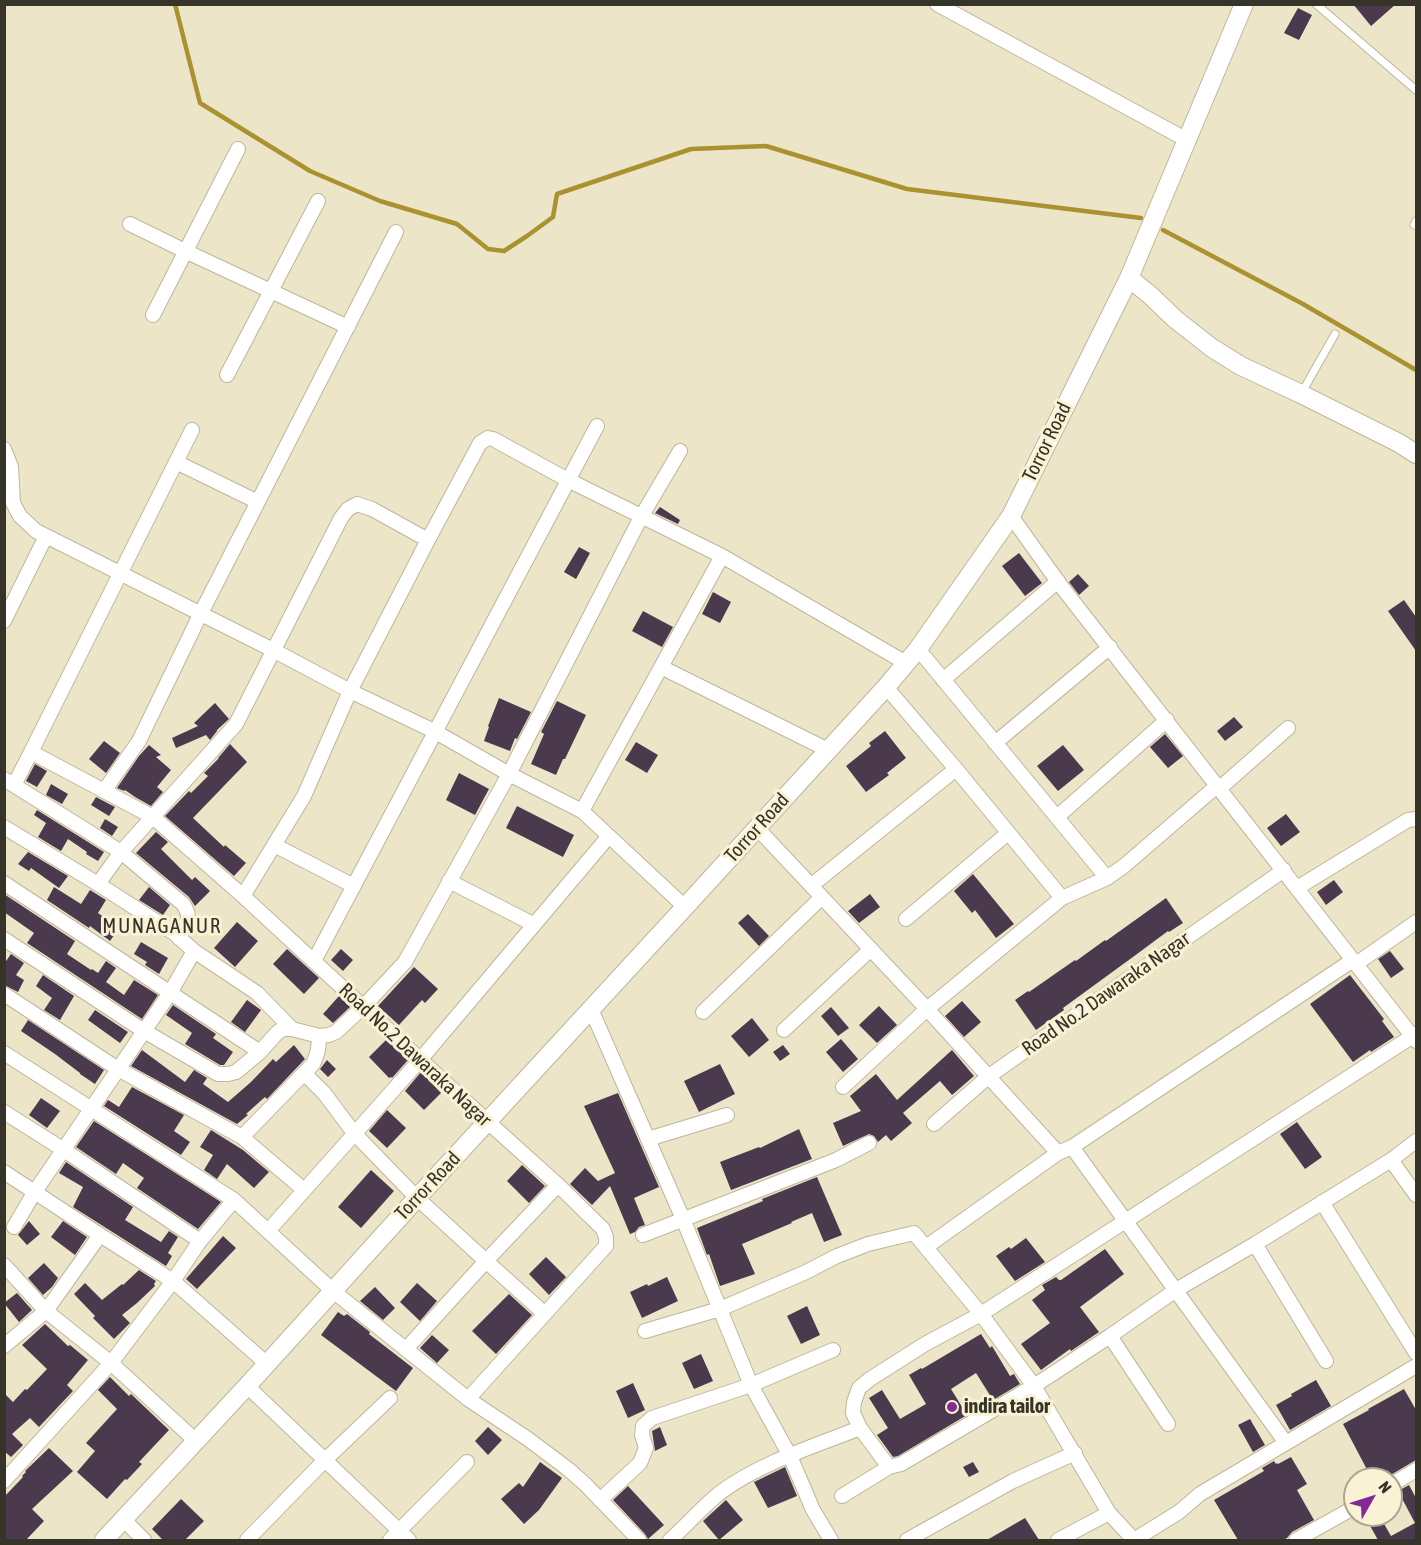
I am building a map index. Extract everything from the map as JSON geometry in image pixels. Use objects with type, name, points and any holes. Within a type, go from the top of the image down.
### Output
[{"type":"street","points":[[937,4],[1187,140]]},
{"type":"street","name":"Torror Road","points":[[104,1540],[912,656],[1011,516],[1129,278],[1244,4]]},
{"type":"street","points":[[153,315],[238,149]]},
{"type":"street","points":[[227,375],[318,201]]},
{"type":"street","points":[[130,224],[348,327]]},
{"type":"street","points":[[105,791],[139,741],[200,615],[396,232]]},
{"type":"street","points":[[1129,278],[1175,319],[1212,348],[1240,366],[1301,394],[1399,443],[1416,454]]},
{"type":"street","points":[[314,961],[597,426]]},
{"type":"street","points":[[179,938],[189,918],[183,904],[121,852],[9,782],[37,755],[120,574],[192,430]]},
{"type":"street","points":[[243,896],[304,796],[350,691],[480,443],[488,438],[722,556],[912,656],[943,680],[1107,878]]},
{"type":"street","points":[[4,449],[11,467],[13,502],[20,516],[36,531],[350,691],[434,731],[582,812],[685,907]]},
{"type":"street","points":[[4,939],[144,1031],[218,1074],[236,1071],[260,1052],[282,1029],[319,1036],[336,1032],[405,962],[509,774],[642,517],[680,451]]},
{"type":"street","points":[[176,462],[258,502]]},
{"type":"street","points":[[98,884],[121,852],[236,724],[341,518],[348,509],[357,504],[372,509],[428,540]]},
{"type":"street","points":[[889,1467],[860,1428],[853,1413],[859,1388],[870,1379],[925,1344],[981,1314],[1415,1037],[1058,581],[1011,516]]},
{"type":"street","points":[[4,621],[46,536]]},
{"type":"street","points":[[582,812],[722,556]]},
{"type":"street","points":[[943,680],[1058,581]]},
{"type":"street","points":[[995,743],[1110,648]]},
{"type":"street","points":[[661,667],[828,750]]},
{"type":"street","points":[[886,687],[1062,898]]},
{"type":"street","points":[[1056,817],[1167,720]]},
{"type":"street","points":[[843,1087],[927,1009],[1062,898],[1107,878],[1124,866],[1288,729]]},
{"type":"street","name":"Road No.2 Dawaraka Nagar","points":[[37,755],[153,817],[314,961],[603,1229],[606,1246],[468,1399]]},
{"type":"street","points":[[812,885],[956,769]]},
{"type":"street","points":[[1298,888],[1408,820],[1416,819]]},
{"type":"street","points":[[4,826],[174,933],[194,951],[257,993],[291,1029]]},
{"type":"street","points":[[756,828],[812,885],[1058,1153]]},
{"type":"street","points":[[906,919],[1008,833]]},
{"type":"street","points":[[268,1231],[420,1059],[609,836]]},
{"type":"street","points":[[274,845],[354,886]]},
{"type":"street","name":"Road No.2 Dawaraka Nagar","points":[[934,1124],[989,1076],[1284,870]]},
{"type":"street","points":[[449,881],[533,924]]},
{"type":"street","points":[[4,883],[260,1052]]},
{"type":"street","points":[[703,1012],[822,897]]},
{"type":"street","points":[[926,1247],[1058,1153],[1072,1147],[1416,922]]},
{"type":"street","points":[[784,1030],[871,949]]},
{"type":"street","points":[[14,1227],[34,1193],[170,993],[194,951]]},
{"type":"street","points":[[4,994],[118,1069],[242,1137],[304,1190]]},
{"type":"street","points":[[591,1009],[683,1219],[751,1385],[790,1456],[813,1510],[831,1540]]},
{"type":"street","points":[[242,1137],[313,1064],[318,1055],[319,1036]]},
{"type":"street","points":[[4,1053],[234,1200],[333,1291],[468,1399],[568,1469],[639,1540]]},
{"type":"street","points":[[304,1073],[324,1093],[354,1133],[417,1198],[545,1314]]},
{"type":"street","points":[[4,1112],[200,1241]]},
{"type":"street","points":[[648,1139],[727,1115]]},
{"type":"street","points":[[842,1496],[889,1467],[902,1464],[1034,1386],[1176,1290],[1391,1160],[1416,1141]]},
{"type":"street","points":[[644,1235],[836,1160],[869,1143]]},
{"type":"street","points":[[1072,1147],[1286,1443]]},
{"type":"street","points":[[1391,1160],[1416,1195]]},
{"type":"street","points":[[4,1172],[173,1281],[266,1364]]},
{"type":"street","points":[[406,1349],[558,1185]]},
{"type":"street","points":[[4,1481],[111,1363],[200,1241],[234,1200]]},
{"type":"street","points":[[1322,1202],[1416,1353]]},
{"type":"street","points":[[645,1331],[720,1310],[837,1256],[868,1244],[914,1233],[981,1314],[1034,1386],[1109,1513],[1134,1540],[1179,1512],[1200,1494],[1416,1366]]},
{"type":"street","points":[[4,1346],[46,1311],[100,1235]]},
{"type":"street","points":[[1255,1244],[1326,1361]]},
{"type":"street","points":[[4,1265],[46,1311],[111,1363],[196,1441]]},
{"type":"street","points":[[1110,1336],[1168,1424]]},
{"type":"street","points":[[600,1500],[640,1463],[646,1448],[642,1435],[645,1422],[665,1413],[751,1385],[834,1350]]},
{"type":"street","points":[[247,1386],[399,1537],[467,1462]]},
{"type":"street","points":[[247,1540],[324,1461],[390,1398]]},
{"type":"street","points":[[670,1540],[720,1493],[745,1477],[860,1428]]},
{"type":"street","points":[[907,1540],[1013,1480],[1075,1453]]},
{"type":"street","points":[[1403,1478],[1416,1470]]},
{"type":"street","points":[[1058,1540],[1109,1513]]},
{"type":"street","points":[[1296,1540],[1343,1514]]},
{"type":"street","points":[[123,1520],[144,1540]]},
{"type":"lane","points":[[1316,4],[1416,90]]},
{"type":"lane","points":[[1301,394],[1335,334]]},
{"type":"building","points":[[1353,4],[1396,4],[1371,26]]},
{"type":"building","points":[[1298,8],[1312,15],[1299,40],[1284,33]]},
{"type":"building","points":[[660,507],[680,520],[678,524],[655,513]]},
{"type":"building","points":[[579,547],[590,553],[576,579],[564,572]]},
{"type":"building","points":[[1019,553],[1042,583],[1025,596],[1002,566]]},
{"type":"building","points":[[1078,574],[1089,586],[1079,595],[1069,582]]},
{"type":"building","points":[[713,592],[731,602],[720,623],[702,614]]},
{"type":"building","points":[[1404,600],[1416,617],[1416,651],[1388,611]]},
{"type":"building","points":[[643,611],[673,627],[662,647],[632,631]]},
{"type":"building","points":[[499,698],[531,712],[510,751],[484,741]]},
{"type":"building","points":[[557,701],[586,715],[556,775],[531,764],[544,734],[541,732]]},
{"type":"building","points":[[215,703],[229,719],[210,740],[206,735],[176,748],[172,738],[198,726],[194,723]]},
{"type":"building","points":[[1234,717],[1243,727],[1225,741],[1217,731]]},
{"type":"building","points":[[885,731],[906,758],[887,773],[889,775],[866,792],[846,766],[871,746],[869,743]]},
{"type":"building","points":[[1165,734],[1183,756],[1168,768],[1150,747]]},
{"type":"building","points":[[104,741],[120,753],[106,773],[89,759]]},
{"type":"building","points":[[636,742],[658,755],[647,773],[625,760]]},
{"type":"building","points":[[230,744],[247,762],[193,818],[224,847],[225,845],[246,863],[234,876],[165,816],[189,791],[191,793],[208,776],[204,773]]},
{"type":"building","points":[[149,745],[161,755],[156,757],[171,770],[157,787],[163,792],[151,806],[125,790],[117,788]]},
{"type":"building","points":[[1063,745],[1084,770],[1058,791],[1037,766]]},
{"type":"building","points":[[35,764],[47,771],[37,787],[26,781]]},
{"type":"building","points":[[459,773],[489,789],[475,815],[446,800]]},
{"type":"building","points":[[51,784],[68,794],[62,804],[46,795]]},
{"type":"building","points":[[96,797],[115,807],[109,816],[91,805]]},
{"type":"building","points":[[517,806],[574,835],[563,857],[506,828]]},
{"type":"building","points":[[37,810],[104,852],[98,861],[68,839],[61,851],[38,837],[46,823],[34,815]]},
{"type":"building","points":[[1286,814],[1300,832],[1281,846],[1267,828]]},
{"type":"building","points":[[105,819],[118,827],[112,836],[100,828]]},
{"type":"building","points":[[156,832],[168,842],[161,849],[192,880],[195,877],[210,891],[195,906],[189,897],[136,853]]},
{"type":"building","points":[[28,852],[68,876],[59,888],[31,868],[29,871],[18,864]]},
{"type":"building","points":[[973,874],[1014,924],[996,938],[975,910],[972,913],[954,891]]},
{"type":"building","points":[[1334,880],[1343,892],[1326,905],[1317,892]]},
{"type":"building","points":[[54,887],[81,904],[90,890],[106,900],[98,913],[119,928],[110,941],[47,900]]},
{"type":"building","points":[[149,887],[170,905],[163,915],[139,900]]},
{"type":"building","points":[[4,894],[75,941],[67,954],[91,970],[98,973],[106,961],[116,968],[106,982],[124,995],[134,980],[158,995],[142,1019],[27,943],[34,933],[4,912]]},
{"type":"building","points":[[870,894],[880,907],[859,923],[848,911]]},
{"type":"building","points":[[1166,898],[1183,923],[1168,931],[1036,1030],[1015,1000],[1106,941]]},
{"type":"building","points":[[748,914],[769,936],[759,946],[738,923]]},
{"type":"building","points":[[237,922],[258,941],[235,967],[214,948]]},
{"type":"building","points":[[141,942],[168,958],[159,974],[145,965],[147,962],[134,954]]},
{"type":"building","points":[[287,949],[319,978],[304,994],[273,964]]},
{"type":"building","points":[[341,949],[353,960],[343,971],[331,960]]},
{"type":"building","points":[[1390,951],[1404,969],[1391,978],[1378,959]]},
{"type":"building","points":[[11,954],[24,963],[16,975],[24,980],[18,992],[4,985],[4,964]]},
{"type":"building","points":[[414,967],[438,989],[425,1003],[422,1000],[399,1025],[378,1006]]},
{"type":"building","points":[[43,975],[74,996],[60,1020],[44,1010],[52,998],[36,986]]},
{"type":"building","points":[[1350,975],[1384,1019],[1382,1021],[1394,1037],[1353,1062],[1310,1004]]},
{"type":"building","points":[[339,996],[350,1007],[333,1023],[323,1014]]},
{"type":"building","points":[[247,1000],[261,1010],[245,1032],[231,1022]]},
{"type":"building","points":[[962,1001],[981,1022],[964,1037],[945,1016]]},
{"type":"building","points":[[173,1005],[216,1034],[213,1038],[233,1052],[224,1065],[220,1065],[185,1044],[192,1033],[166,1015]]},
{"type":"building","points":[[879,1006],[897,1025],[877,1043],[859,1025]]},
{"type":"building","points":[[831,1007],[849,1028],[838,1036],[821,1016]]},
{"type":"building","points":[[95,1010],[128,1032],[120,1043],[88,1020]]},
{"type":"building","points":[[752,1018],[769,1040],[749,1057],[731,1036]]},
{"type":"building","points":[[28,1020],[104,1070],[95,1084],[21,1031]]},
{"type":"building","points":[[841,1039],[858,1059],[843,1072],[826,1052]]},
{"type":"building","points":[[386,1040],[408,1060],[392,1078],[389,1078],[369,1057]]},
{"type":"building","points":[[294,1045],[305,1059],[267,1099],[265,1097],[237,1124],[131,1066],[142,1050],[185,1082],[194,1070],[207,1078],[203,1084],[228,1102],[273,1059],[276,1062]]},
{"type":"building","points":[[783,1045],[790,1054],[780,1061],[773,1052]]},
{"type":"building","points":[[952,1050],[974,1076],[952,1095],[940,1081],[903,1113],[912,1123],[891,1141],[886,1135],[878,1142],[874,1136],[869,1134],[843,1146],[833,1123],[861,1111],[850,1096],[876,1074],[897,1100]]},
{"type":"building","points":[[327,1060],[336,1069],[328,1077],[320,1069]]},
{"type":"building","points":[[720,1064],[735,1094],[699,1112],[684,1081]]},
{"type":"building","points":[[421,1072],[441,1093],[424,1110],[405,1091]]},
{"type":"building","points":[[132,1087],[184,1115],[174,1131],[190,1142],[181,1155],[104,1106],[108,1100],[119,1107]]},
{"type":"building","points":[[618,1093],[659,1187],[634,1198],[645,1225],[630,1234],[610,1186],[592,1205],[570,1184],[585,1168],[598,1181],[615,1173],[584,1106]]},
{"type":"building","points":[[41,1098],[60,1111],[47,1128],[29,1115]]},
{"type":"building","points":[[387,1110],[406,1128],[387,1148],[369,1131]]},
{"type":"building","points":[[94,1121],[221,1202],[198,1229],[137,1188],[144,1178],[123,1163],[116,1174],[76,1147]]},
{"type":"building","points":[[1297,1122],[1322,1157],[1305,1169],[1280,1134]]},
{"type":"building","points":[[799,1129],[812,1159],[731,1190],[720,1162],[760,1148]]},
{"type":"building","points":[[211,1130],[243,1150],[269,1172],[254,1188],[227,1164],[217,1179],[204,1170],[213,1155],[200,1147]]},
{"type":"building","points":[[66,1162],[133,1207],[125,1220],[161,1242],[169,1231],[178,1237],[168,1253],[172,1256],[166,1266],[73,1207],[83,1187],[59,1173]]},
{"type":"building","points":[[522,1165],[545,1186],[529,1203],[507,1181]]},
{"type":"building","points":[[371,1170],[394,1191],[361,1228],[338,1207]]},
{"type":"building","points":[[817,1177],[842,1235],[824,1242],[812,1213],[742,1244],[755,1274],[720,1286],[697,1228]]},
{"type":"building","points":[[29,1221],[40,1234],[27,1245],[18,1235]]},
{"type":"building","points":[[63,1221],[87,1237],[75,1255],[51,1237]]},
{"type":"building","points":[[223,1236],[236,1248],[197,1289],[186,1279]]},
{"type":"building","points":[[1026,1238],[1045,1262],[1015,1281],[996,1256]]},
{"type":"building","points":[[1105,1249],[1124,1274],[1080,1307],[1099,1332],[1041,1370],[1021,1344],[1050,1323],[1032,1300],[1045,1290],[1042,1285],[1056,1277],[1061,1280]]},
{"type":"building","points":[[546,1257],[566,1277],[549,1295],[529,1274]]},
{"type":"building","points":[[44,1263],[58,1278],[43,1295],[28,1278]]},
{"type":"building","points":[[139,1270],[156,1281],[155,1286],[122,1315],[130,1323],[114,1339],[74,1294],[85,1283],[102,1300]]},
{"type":"building","points":[[667,1277],[678,1301],[642,1318],[630,1292]]},
{"type":"building","points":[[417,1283],[437,1301],[420,1321],[400,1302]]},
{"type":"building","points":[[375,1287],[395,1308],[383,1320],[360,1301]]},
{"type":"building","points":[[17,1293],[32,1310],[19,1322],[4,1303]]},
{"type":"building","points":[[509,1294],[532,1315],[496,1354],[472,1331]]},
{"type":"building","points":[[807,1306],[820,1335],[801,1344],[787,1316]]},
{"type":"building","points":[[338,1312],[344,1316],[347,1314],[413,1368],[396,1391],[321,1335]]},
{"type":"building","points":[[45,1324],[68,1346],[70,1345],[88,1360],[67,1385],[73,1391],[39,1427],[30,1418],[12,1434],[23,1445],[11,1457],[4,1451],[4,1393],[13,1402],[47,1369],[22,1345]]},
{"type":"building","points":[[981,1334],[990,1348],[992,1346],[1010,1376],[1014,1374],[1020,1384],[993,1400],[976,1373],[951,1389],[967,1415],[893,1457],[877,1435],[888,1428],[869,1398],[882,1390],[900,1419],[926,1404],[909,1375]]},
{"type":"building","points":[[432,1335],[449,1350],[437,1363],[420,1348]]},
{"type":"building","points":[[701,1354],[713,1381],[694,1389],[682,1363]]},
{"type":"building","points":[[110,1377],[169,1430],[139,1462],[142,1464],[107,1499],[77,1472],[95,1451],[86,1443],[117,1409],[98,1390]]},
{"type":"building","points":[[1316,1380],[1331,1406],[1290,1430],[1276,1405]]},
{"type":"building","points":[[633,1383],[645,1410],[628,1418],[616,1391]]},
{"type":"building","points":[[1404,1389],[1416,1410],[1416,1460],[1403,1468],[1366,1467],[1343,1424]]},
{"type":"building","points":[[1250,1419],[1265,1445],[1253,1452],[1238,1425]]},
{"type":"building","points":[[488,1427],[502,1440],[488,1455],[475,1441]]},
{"type":"building","points":[[660,1427],[667,1445],[655,1451],[652,1431]]},
{"type":"building","points":[[49,1448],[73,1471],[32,1509],[44,1521],[26,1540],[4,1540],[4,1497],[23,1477],[25,1471]]},
{"type":"building","points":[[1291,1457],[1307,1484],[1297,1490],[1314,1520],[1292,1532],[1283,1540],[1238,1540],[1214,1500],[1264,1471],[1262,1468],[1274,1461],[1278,1464]]},
{"type":"building","points":[[540,1462],[562,1478],[539,1510],[524,1524],[501,1499],[519,1483],[523,1487]]},
{"type":"building","points":[[973,1462],[979,1472],[969,1477],[963,1467]]},
{"type":"building","points":[[785,1467],[797,1496],[768,1508],[754,1482]]},
{"type":"building","points":[[1409,1485],[1416,1498],[1416,1540],[1378,1540],[1371,1527],[1386,1527],[1391,1536],[1415,1523],[1403,1500],[1403,1488]]},
{"type":"building","points":[[628,1486],[664,1525],[648,1539],[613,1500]]},
{"type":"building","points":[[181,1499],[204,1521],[185,1540],[163,1540],[152,1529]]},
{"type":"building","points":[[726,1500],[743,1520],[719,1540],[703,1521]]},
{"type":"building","points":[[1025,1518],[1039,1540],[987,1540]]},
{"type":"waterway","points":[[175,4],[200,103],[310,171],[380,201],[457,224],[488,249],[504,251],[553,217],[557,194],[691,149],[766,146],[907,189],[1141,218]]},
{"type":"waterway","points":[[1163,230],[1303,304],[1416,370]]},
{"type":"place","name":"indira tailor","points":[[952,1407]]},
{"type":"district","name":"MUNAGANUR","points":[[162,926]]}]
